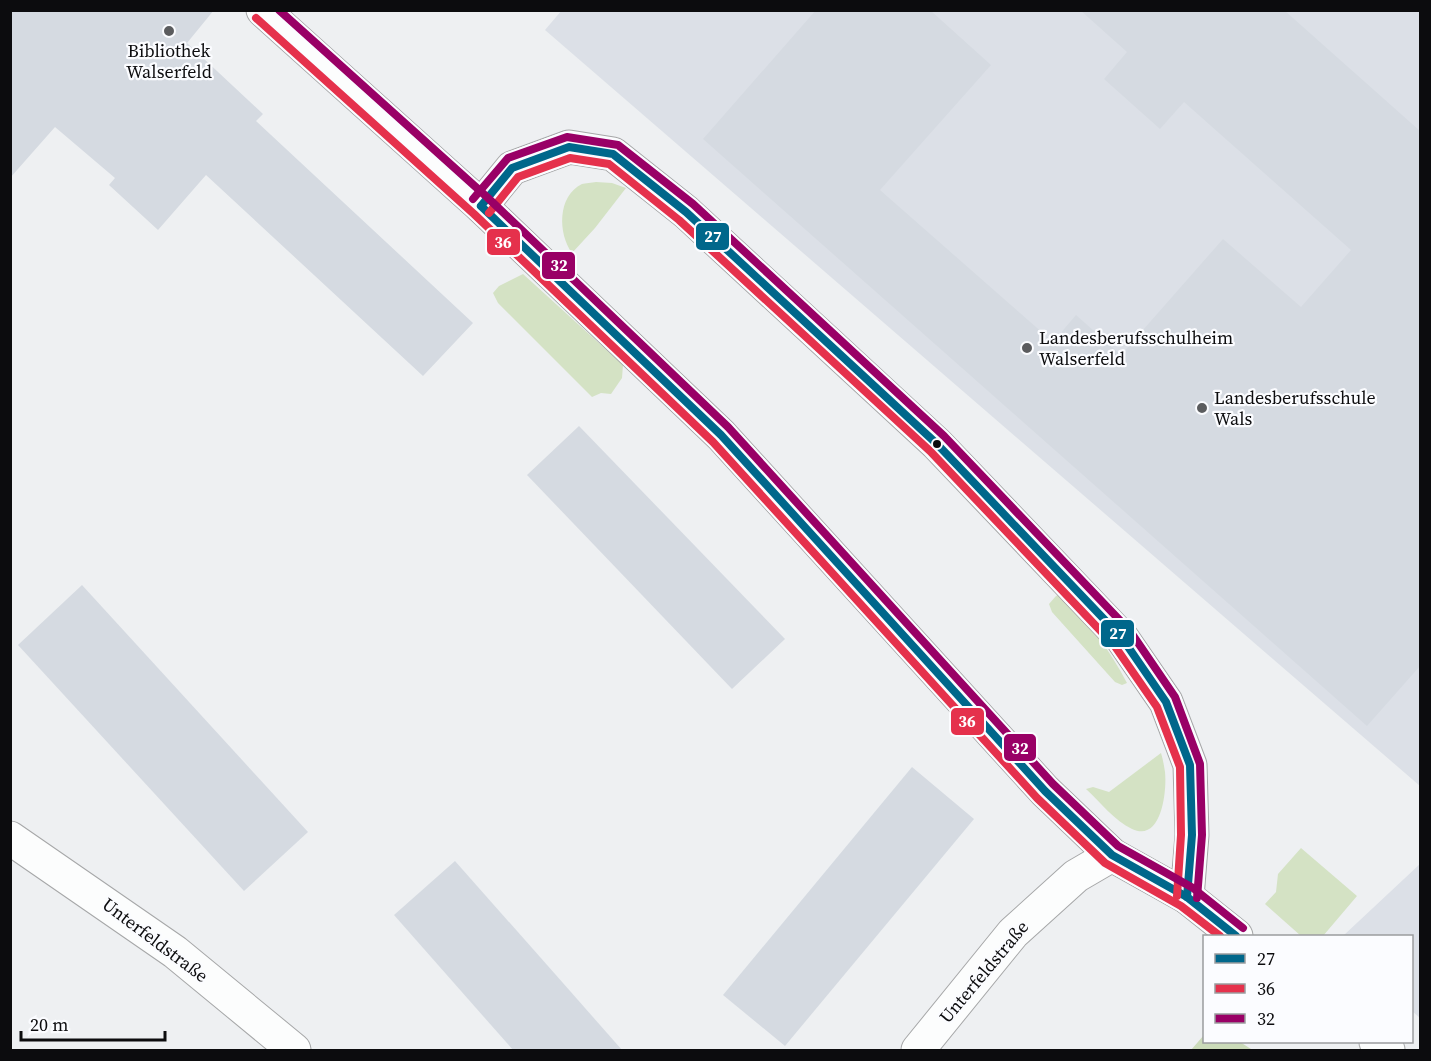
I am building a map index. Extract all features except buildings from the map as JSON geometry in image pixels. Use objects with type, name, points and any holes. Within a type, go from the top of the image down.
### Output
[{"type":"street","points":[[263,10],[481,206],[721,435],[1045,791],[1112,855],[1187,897],[1235,935]]},
{"type":"street","points":[[481,206],[512,168],[569,147],[613,154],[686,212],[937,444],[1122,638],[1166,702],[1190,765],[1192,835],[1187,897]]},
{"type":"street","name":"Unterfeldstraße","points":[[10,838],[175,951],[294,1050]]},
{"type":"street","name":"Unterfeldstraße","points":[[918,1050],[1013,933],[1076,876],[1112,855]]},
{"type":"shaded area","name":"Landesberufsschule Wals","points":[[562,10],[1420,11],[1420,786],[545,30]]},
{"type":"shaded area","points":[[1420,864],[1420,1018],[1413,1012],[1413,935],[1344,935]]},
{"type":"green space","points":[[612,183],[626,188],[572,253],[567,245],[562,226],[564,206],[568,197],[582,184]]},
{"type":"green space","points":[[523,274],[623,365],[622,378],[611,394],[601,393],[592,397],[498,303],[493,293],[499,286]]},
{"type":"green space","points":[[1065,591],[1106,647],[1127,683],[1122,685],[1115,682],[1052,612],[1049,604]]},
{"type":"green space","points":[[1161,753],[1165,772],[1165,790],[1160,812],[1150,829],[1142,831],[1126,826],[1086,789],[1093,787],[1109,792]]},
{"type":"green space","points":[[1301,848],[1357,896],[1324,935],[1300,935],[1265,904],[1276,892],[1278,874]]},
{"type":"green space","points":[[1203,1036],[1203,1043],[1242,1043],[1251,1049],[1264,1050],[1191,1050]]},
{"type":"transit line","name":"32","points":[[279,10],[488,198],[728,427],[1053,784],[1118,846],[1193,888],[1243,928]]},
{"type":"transit line","name":"36","points":[[256,18],[474,214],[713,442],[1037,798],[1105,863],[1181,906],[1219,935]]},
{"type":"transit line","name":"32","points":[[473,199],[508,158],[567,137],[618,145],[693,204],[944,436],[1130,631],[1175,697],[1200,764],[1202,835],[1197,898]]},
{"type":"transit line","name":"27","points":[[481,206],[512,168],[569,147],[613,154],[686,212],[937,444],[1122,638],[1166,702],[1190,765],[1192,835],[1187,897]]},
{"type":"transit line","name":"36","points":[[489,213],[518,177],[570,158],[609,164],[679,220],[930,451],[1114,645],[1157,707],[1180,767],[1181,835],[1177,896]]},
{"type":"transit line","name":"27","points":[[481,206],[721,435],[1045,791],[1112,855],[1187,897],[1235,935]]},
{"type":"place","name":"Bibliothek Walserfeld","points":[[169,31]]},
{"type":"place","name":"Landesberufsschulheim Walserfeld","points":[[1027,348]]},
{"type":"place","name":"Landesberufsschule Wals","points":[[1202,408]]}]
